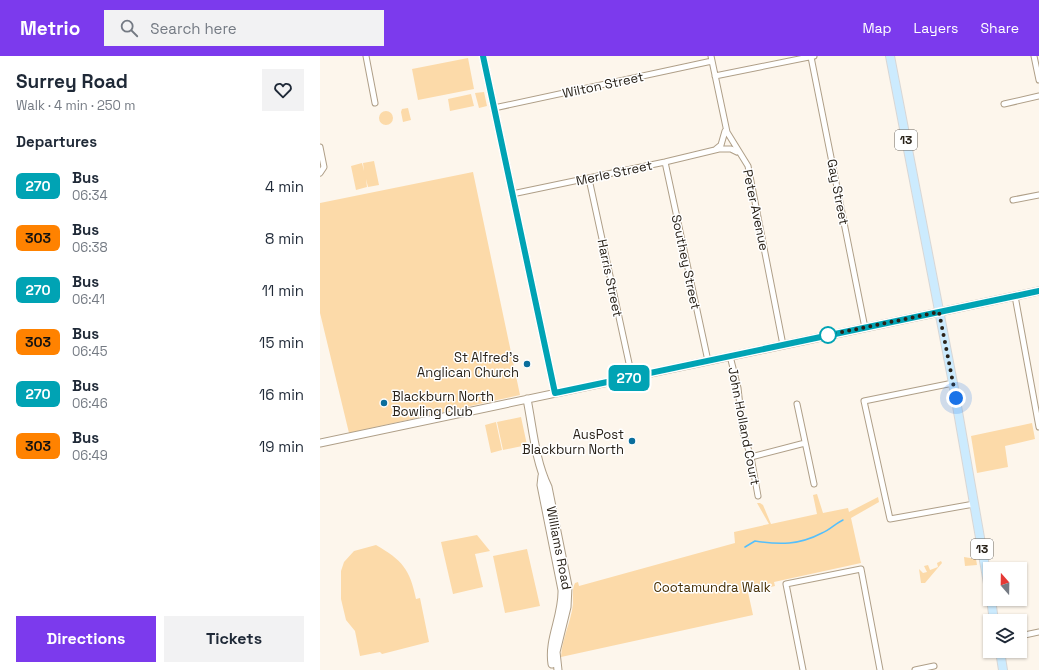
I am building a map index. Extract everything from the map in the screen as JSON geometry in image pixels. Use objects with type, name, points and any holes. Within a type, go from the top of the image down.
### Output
[{"type":"main road","name":"13","points":[[890,56],[953,383],[984,562]]},
{"type":"main road","points":[[320,443],[1039,291]]},
{"type":"main road","name":"Williams Road","points":[[527,399],[542,474],[548,487],[547,501],[567,579],[568,600],[553,652]]},
{"type":"main road","name":"Williams Road","points":[[552,523],[553,542],[561,576],[562,598],[553,652],[554,670]]},
{"type":"main road","points":[[553,542],[560,548]]},
{"type":"main road","points":[[1001,658],[1003,670]]},
{"type":"main road","name":"Williams Road","points":[[554,660],[558,670]]},
{"type":"street","points":[[366,56],[375,103]]},
{"type":"street","points":[[483,56],[555,393]]},
{"type":"street","points":[[715,76],[813,56]]},
{"type":"street","name":"Gay Street","points":[[813,56],[865,328]]},
{"type":"street","points":[[1034,56],[1039,80]]},
{"type":"street","name":"Wilton Street","points":[[494,108],[711,59]]},
{"type":"street","name":"Peter Avenue","points":[[711,59],[725,126],[729,138],[748,166],[783,345]]},
{"type":"street","points":[[1004,104],[1039,96]]},
{"type":"street","points":[[715,150],[721,145],[724,138],[725,126]]},
{"type":"street","points":[[320,146],[324,167],[320,173]]},
{"type":"street","name":"Merle Street","points":[[512,194],[589,179],[715,150],[731,148],[739,153]]},
{"type":"street","name":"Southey Street","points":[[665,162],[708,361]]},
{"type":"street","name":"Harris Street","points":[[589,179],[632,377]]},
{"type":"street","points":[[1013,200],[1039,195]]},
{"type":"street","points":[[1015,296],[1039,427]]},
{"type":"street","name":"John Holland Court","points":[[730,356],[738,388],[743,433],[750,457],[758,496]]},
{"type":"street","points":[[953,383],[864,401],[890,519],[974,504]]},
{"type":"street","points":[[797,404],[814,484]]},
{"type":"street","points":[[750,457],[805,443]]},
{"type":"street","points":[[803,670],[786,584],[860,569],[880,670]]},
{"type":"street","points":[[1027,635],[1039,632]]},
{"type":"street","points":[[915,670],[934,666]]},
{"type":"green space","points":[[468,58],[474,89],[418,100],[412,69]]},
{"type":"green space","points":[[484,92],[487,106],[479,108],[475,93]]},
{"type":"green space","points":[[471,94],[474,106],[450,111],[448,99]]},
{"type":"green space","points":[[408,108],[411,120],[403,122],[401,112],[402,109]]},
{"type":"green space","points":[[386,111],[391,113],[393,118],[391,123],[386,125],[381,123],[379,118],[381,113]]},
{"type":"green space","points":[[374,161],[379,185],[368,187],[366,179],[367,187],[356,190],[351,166],[362,163],[364,171],[363,163]]},
{"type":"green space","points":[[473,172],[520,395],[349,433],[320,313],[320,203]]},
{"type":"green space","points":[[521,417],[527,445],[503,450],[497,422]]},
{"type":"green space","points":[[496,422],[502,450],[491,453],[485,425]]},
{"type":"green space","points":[[1032,423],[1035,439],[1005,446],[1008,467],[977,473],[971,436]]},
{"type":"green space","name":"Cootamundra Walk","points":[[817,494],[823,513],[848,508],[849,512],[878,497],[879,502],[851,518],[861,563],[774,582],[775,586],[748,592],[753,615],[561,657],[563,643],[572,611],[573,590],[575,583],[578,582],[579,586],[735,543],[734,532],[769,524],[757,503],[763,505],[771,524],[817,514],[813,495]]},
{"type":"green space","points":[[477,535],[490,551],[475,554],[483,587],[453,594],[441,542]]},
{"type":"green space","points":[[376,545],[385,550],[404,566],[408,573],[416,599],[420,598],[429,642],[382,654],[380,652],[360,656],[355,631],[346,620],[341,599],[341,571],[344,562],[354,551]]},
{"type":"green space","points":[[527,549],[540,606],[505,613],[493,556]]},
{"type":"green space","points":[[964,557],[976,559],[977,565],[965,566]]},
{"type":"green space","points":[[941,561],[942,563],[925,583],[921,583],[919,569],[923,573],[927,572],[924,566],[928,565],[930,570],[938,567],[937,563]]},
{"type":"waterway","points":[[745,547],[755,541],[789,543],[805,540],[825,532],[843,520]]},
{"type":"bus line","name":"270","points":[[483,56],[555,393],[1039,291]]},
{"type":"place","name":"St Alfred's Anglican Church","points":[[527,364]]},
{"type":"place","name":"Blackburn North Bowling Club","points":[[384,403]]},
{"type":"place","name":"AusPost Blackburn North","points":[[632,441]]},
{"type":"route","points":[[828,335],[939,312],[956,398]]}]
